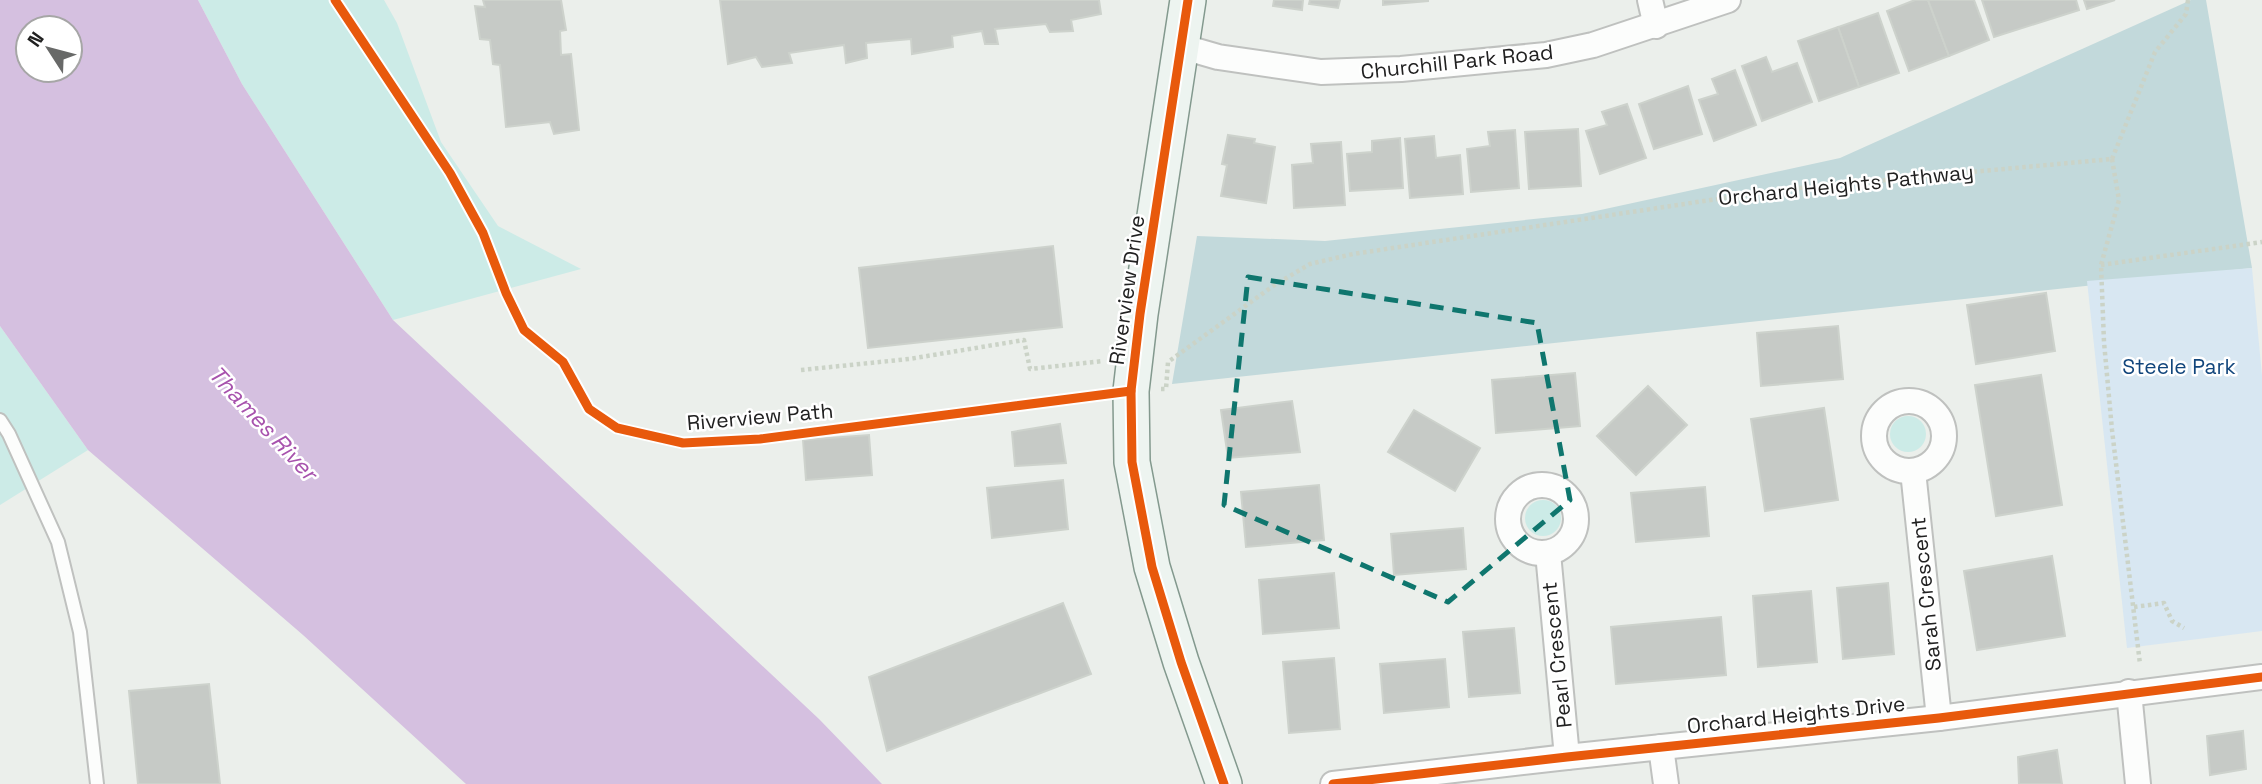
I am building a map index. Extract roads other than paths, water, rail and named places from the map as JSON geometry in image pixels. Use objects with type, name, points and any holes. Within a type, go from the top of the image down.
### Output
[{"type":"street","name":"Riverview Drive","points":[[1188,0],[1140,314],[1131,391],[1132,462],[1145,541],[1181,662],[1224,784]]},
{"type":"street","points":[[1650,0],[1656,26]]},
{"type":"street","name":"Churchill Park Road","points":[[1180,46],[1239,61],[1321,72],[1358,72],[1546,55],[1593,45],[1656,26],[1728,0]]},
{"type":"street","name":"Sarah Crescent","points":[[1913,471],[1939,718]]},
{"type":"street","name":"Pearl Crescent","points":[[1548,553],[1567,757]]},
{"type":"street","name":"Orchard Heights Drive","points":[[1333,784],[1939,718],[2262,677]]},
{"type":"street","points":[[2129,692],[2138,784]]},
{"type":"street","points":[[1661,747],[1666,784]]},
{"type":"lane","points":[[0,420],[9,434],[58,542],[80,632],[97,784]]},
{"type":"water","name":"Thames River","points":[[0,0],[198,0],[242,84],[393,320],[819,719],[882,784],[466,784],[303,635],[88,450],[0,326]]},
{"type":"park label","name":"Steele Park","points":[[2179,367]]}]
